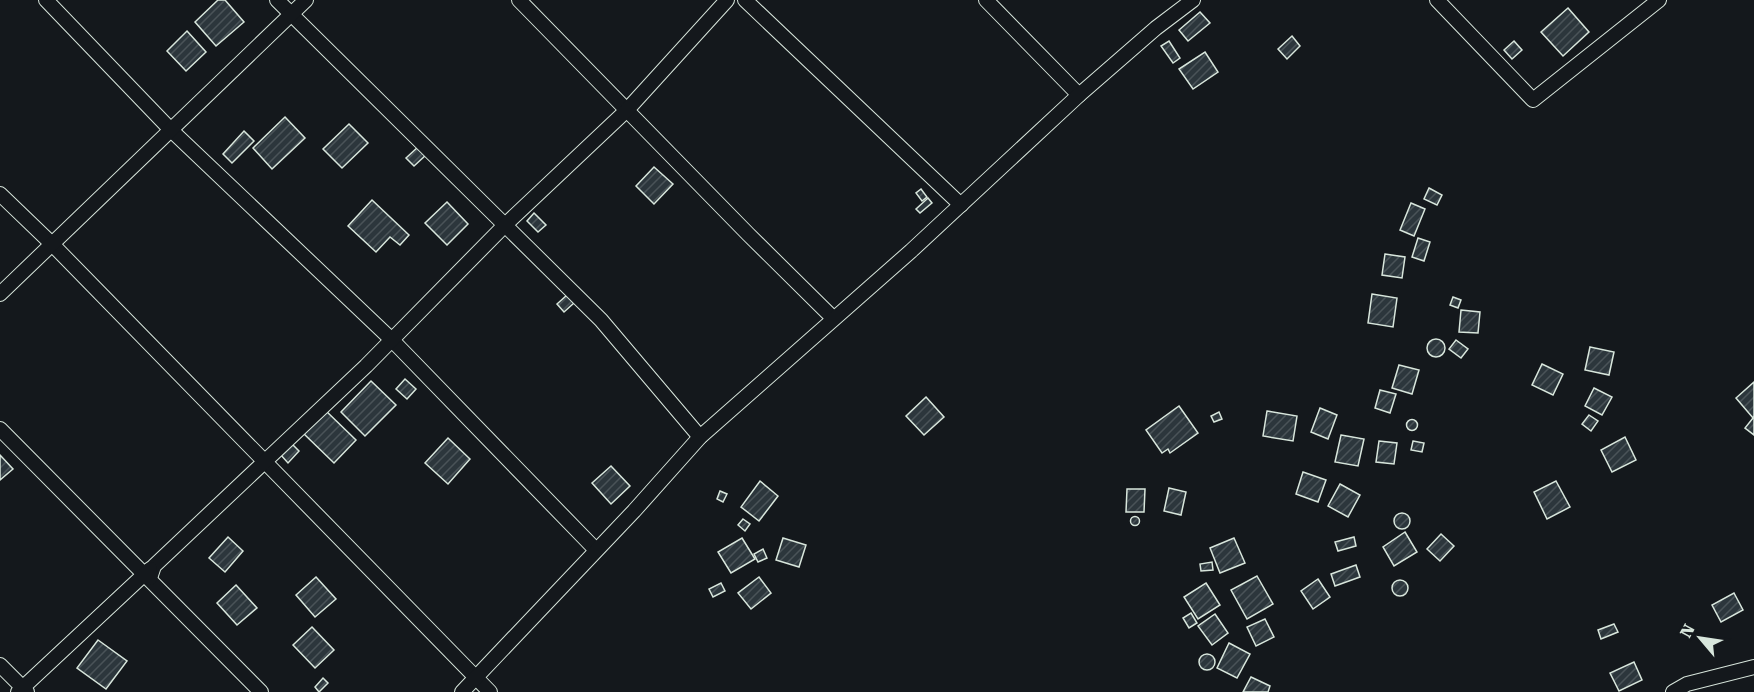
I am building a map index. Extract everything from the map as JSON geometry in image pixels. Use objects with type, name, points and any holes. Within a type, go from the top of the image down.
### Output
[{"type":"street","points":[[46,0],[171,130],[392,340],[596,550]]},
{"type":"street","points":[[277,0],[601,320],[700,438]]},
{"type":"street","points":[[0,294],[306,0]]},
{"type":"street","points":[[519,0],[748,234],[834,318]]},
{"type":"street","points":[[0,665],[22,690],[265,462],[392,340],[505,225],[627,110],[727,0]]},
{"type":"street","points":[[745,0],[962,205]]},
{"type":"street","points":[[986,0],[1079,95]]},
{"type":"street","points":[[462,692],[700,438],[911,252],[1079,95],[1156,28],[1193,0]]},
{"type":"street","points":[[1437,0],[1533,100],[1659,0]]},
{"type":"street","points":[[0,194],[52,243],[490,692]]},
{"type":"street","points":[[0,429],[88,519],[150,572],[261,692]]},
{"type":"street","points":[[1673,692],[1688,684],[1704,686],[1754,667]]},
{"type":"building","points":[[218,0],[225,0],[244,22],[216,46],[195,22]]},
{"type":"building","points":[[1568,8],[1589,32],[1563,56],[1541,32]]},
{"type":"building","points":[[1200,12],[1210,23],[1188,41],[1179,30]]},
{"type":"building","points":[[187,31],[206,52],[186,71],[167,51]]},
{"type":"building","points":[[1292,36],[1300,46],[1287,59],[1278,49]]},
{"type":"building","points":[[1169,41],[1180,58],[1173,63],[1161,46]]},
{"type":"building","points":[[1514,41],[1522,50],[1512,59],[1504,50]]},
{"type":"building","points":[[1205,52],[1218,72],[1193,89],[1179,69]]},
{"type":"building","points":[[285,117],[305,138],[272,169],[253,148]]},
{"type":"building","points":[[349,124],[368,143],[342,168],[323,149]]},
{"type":"building","points":[[244,131],[254,141],[232,163],[223,154]]},
{"type":"building","points":[[418,147],[426,155],[414,166],[406,158]]},
{"type":"building","points":[[654,167],[673,184],[654,204],[636,186]]},
{"type":"building","points":[[1429,188],[1442,195],[1437,205],[1424,199]]},
{"type":"building","points":[[921,189],[927,197],[922,201],[916,193]]},
{"type":"building","points":[[928,198],[932,203],[920,213],[916,209]]},
{"type":"building","points":[[372,200],[409,235],[400,245],[390,237],[376,252],[348,226]]},
{"type":"building","points":[[447,202],[468,224],[447,245],[425,223]]},
{"type":"building","points":[[1411,203],[1425,209],[1414,236],[1400,230]]},
{"type":"building","points":[[534,213],[546,225],[538,232],[527,221]]},
{"type":"building","points":[[1418,238],[1430,242],[1424,261],[1412,257]]},
{"type":"building","points":[[1385,254],[1405,257],[1402,278],[1382,275]]},
{"type":"building","points":[[1372,294],[1397,298],[1393,327],[1368,323]]},
{"type":"building","points":[[567,295],[574,303],[564,312],[557,304]]},
{"type":"building","points":[[1453,297],[1461,300],[1458,308],[1450,305]]},
{"type":"building","points":[[1461,310],[1480,312],[1478,333],[1459,332]]},
{"type":"building","points":[[1436,339],[1442,342],[1445,348],[1442,354],[1436,357],[1430,354],[1427,348],[1430,342]]},
{"type":"building","points":[[1456,340],[1468,349],[1461,358],[1449,349]]},
{"type":"building","points":[[1590,347],[1614,352],[1609,375],[1585,370]]},
{"type":"building","points":[[1542,364],[1563,374],[1553,395],[1532,385]]},
{"type":"building","points":[[1399,365],[1419,370],[1412,394],[1392,388]]},
{"type":"building","points":[[405,379],[416,389],[407,399],[396,389]]},
{"type":"building","points":[[371,381],[396,405],[365,436],[341,412]]},
{"type":"building","points":[[1754,382],[1754,416],[1753,418],[1736,398]]},
{"type":"building","points":[[1594,388],[1612,397],[1602,415],[1585,406]]},
{"type":"building","points":[[1380,390],[1396,394],[1390,413],[1375,408]]},
{"type":"building","points":[[926,397],[944,417],[924,435],[906,416]]},
{"type":"building","points":[[1179,406],[1198,433],[1170,453],[1168,449],[1162,453],[1146,430]]},
{"type":"building","points":[[1320,408],[1337,415],[1328,439],[1311,432]]},
{"type":"building","points":[[325,410],[356,440],[334,463],[303,433]]},
{"type":"building","points":[[1267,411],[1297,416],[1293,441],[1263,436]]},
{"type":"building","points":[[1219,412],[1222,419],[1214,422],[1211,416]]},
{"type":"building","points":[[1589,415],[1598,421],[1591,431],[1582,424]]},
{"type":"building","points":[[1754,418],[1754,435],[1745,428]]},
{"type":"building","points":[[1412,419],[1418,425],[1412,431],[1406,425]]},
{"type":"building","points":[[1341,435],[1364,439],[1358,466],[1335,462]]},
{"type":"building","points":[[1625,437],[1636,460],[1612,472],[1601,450]]},
{"type":"building","points":[[448,438],[470,459],[448,484],[425,463]]},
{"type":"building","points":[[1379,441],[1397,443],[1394,464],[1376,462]]},
{"type":"building","points":[[1413,441],[1424,443],[1422,452],[1411,450]]},
{"type":"building","points":[[291,443],[299,451],[288,463],[280,454]]},
{"type":"building","points":[[0,455],[13,469],[0,480]]},
{"type":"building","points":[[611,466],[630,486],[611,504],[592,483]]},
{"type":"building","points":[[1303,472],[1326,480],[1318,502],[1296,494]]},
{"type":"building","points":[[760,481],[778,496],[759,521],[741,507]]},
{"type":"building","points":[[1556,481],[1570,507],[1547,519],[1534,492]]},
{"type":"building","points":[[1340,484],[1360,495],[1348,517],[1328,506]]},
{"type":"building","points":[[1169,488],[1186,492],[1181,515],[1164,511]]},
{"type":"building","points":[[1127,489],[1145,489],[1144,512],[1126,512]]},
{"type":"building","points":[[720,491],[727,494],[723,502],[717,499]]},
{"type":"building","points":[[1402,513],[1408,515],[1410,521],[1408,527],[1402,529],[1396,527],[1394,521],[1396,515]]},
{"type":"building","points":[[1135,517],[1139,521],[1135,525],[1131,521]]},
{"type":"building","points":[[743,519],[750,524],[745,531],[738,525]]},
{"type":"building","points":[[1405,532],[1417,552],[1394,566],[1383,547]]},
{"type":"building","points":[[1441,534],[1454,546],[1440,561],[1427,549]]},
{"type":"building","points":[[228,537],[243,551],[225,572],[209,558]]},
{"type":"building","points":[[1354,537],[1356,546],[1338,551],[1335,542]]},
{"type":"building","points":[[742,538],[755,559],[731,573],[718,552]]},
{"type":"building","points":[[783,538],[806,545],[799,567],[776,560]]},
{"type":"building","points":[[1234,538],[1245,563],[1220,573],[1210,548]]},
{"type":"building","points":[[763,549],[767,558],[758,562],[754,554]]},
{"type":"building","points":[[1212,562],[1213,570],[1201,571],[1200,564]]},
{"type":"building","points":[[1356,565],[1360,577],[1335,586],[1331,574]]},
{"type":"building","points":[[1257,576],[1273,604],[1247,619],[1231,590]]},
{"type":"building","points":[[316,577],[336,599],[315,617],[296,595]]},
{"type":"building","points":[[759,577],[771,593],[751,609],[738,593]]},
{"type":"building","points":[[1318,579],[1330,597],[1313,609],[1301,591]]},
{"type":"building","points":[[1400,580],[1406,582],[1408,588],[1406,594],[1400,596],[1394,594],[1392,588],[1394,582]]},
{"type":"building","points":[[721,583],[725,591],[713,597],[709,589]]},
{"type":"building","points":[[1206,583],[1220,605],[1198,619],[1184,597]]},
{"type":"building","points":[[236,585],[257,608],[237,625],[217,603]]},
{"type":"building","points":[[1734,593],[1743,610],[1721,622],[1712,605]]},
{"type":"building","points":[[1191,613],[1197,623],[1189,628],[1183,618]]},
{"type":"building","points":[[1215,614],[1228,633],[1212,645],[1198,626]]},
{"type":"building","points":[[1265,619],[1274,637],[1256,646],[1247,627]]},
{"type":"building","points":[[1614,624],[1618,632],[1601,639],[1598,630]]},
{"type":"building","points":[[312,627],[334,650],[315,668],[293,645]]},
{"type":"building","points":[[98,640],[127,661],[106,689],[77,668]]},
{"type":"building","points":[[1229,643],[1250,654],[1237,678],[1217,668]]},
{"type":"building","points":[[1207,654],[1215,662],[1207,670],[1199,662]]},
{"type":"building","points":[[1634,662],[1642,680],[1619,691],[1610,673]]},
{"type":"building","points":[[1251,677],[1270,686],[1268,692],[1243,692]]},
{"type":"building","points":[[323,678],[328,683],[319,692],[315,687]]}]
